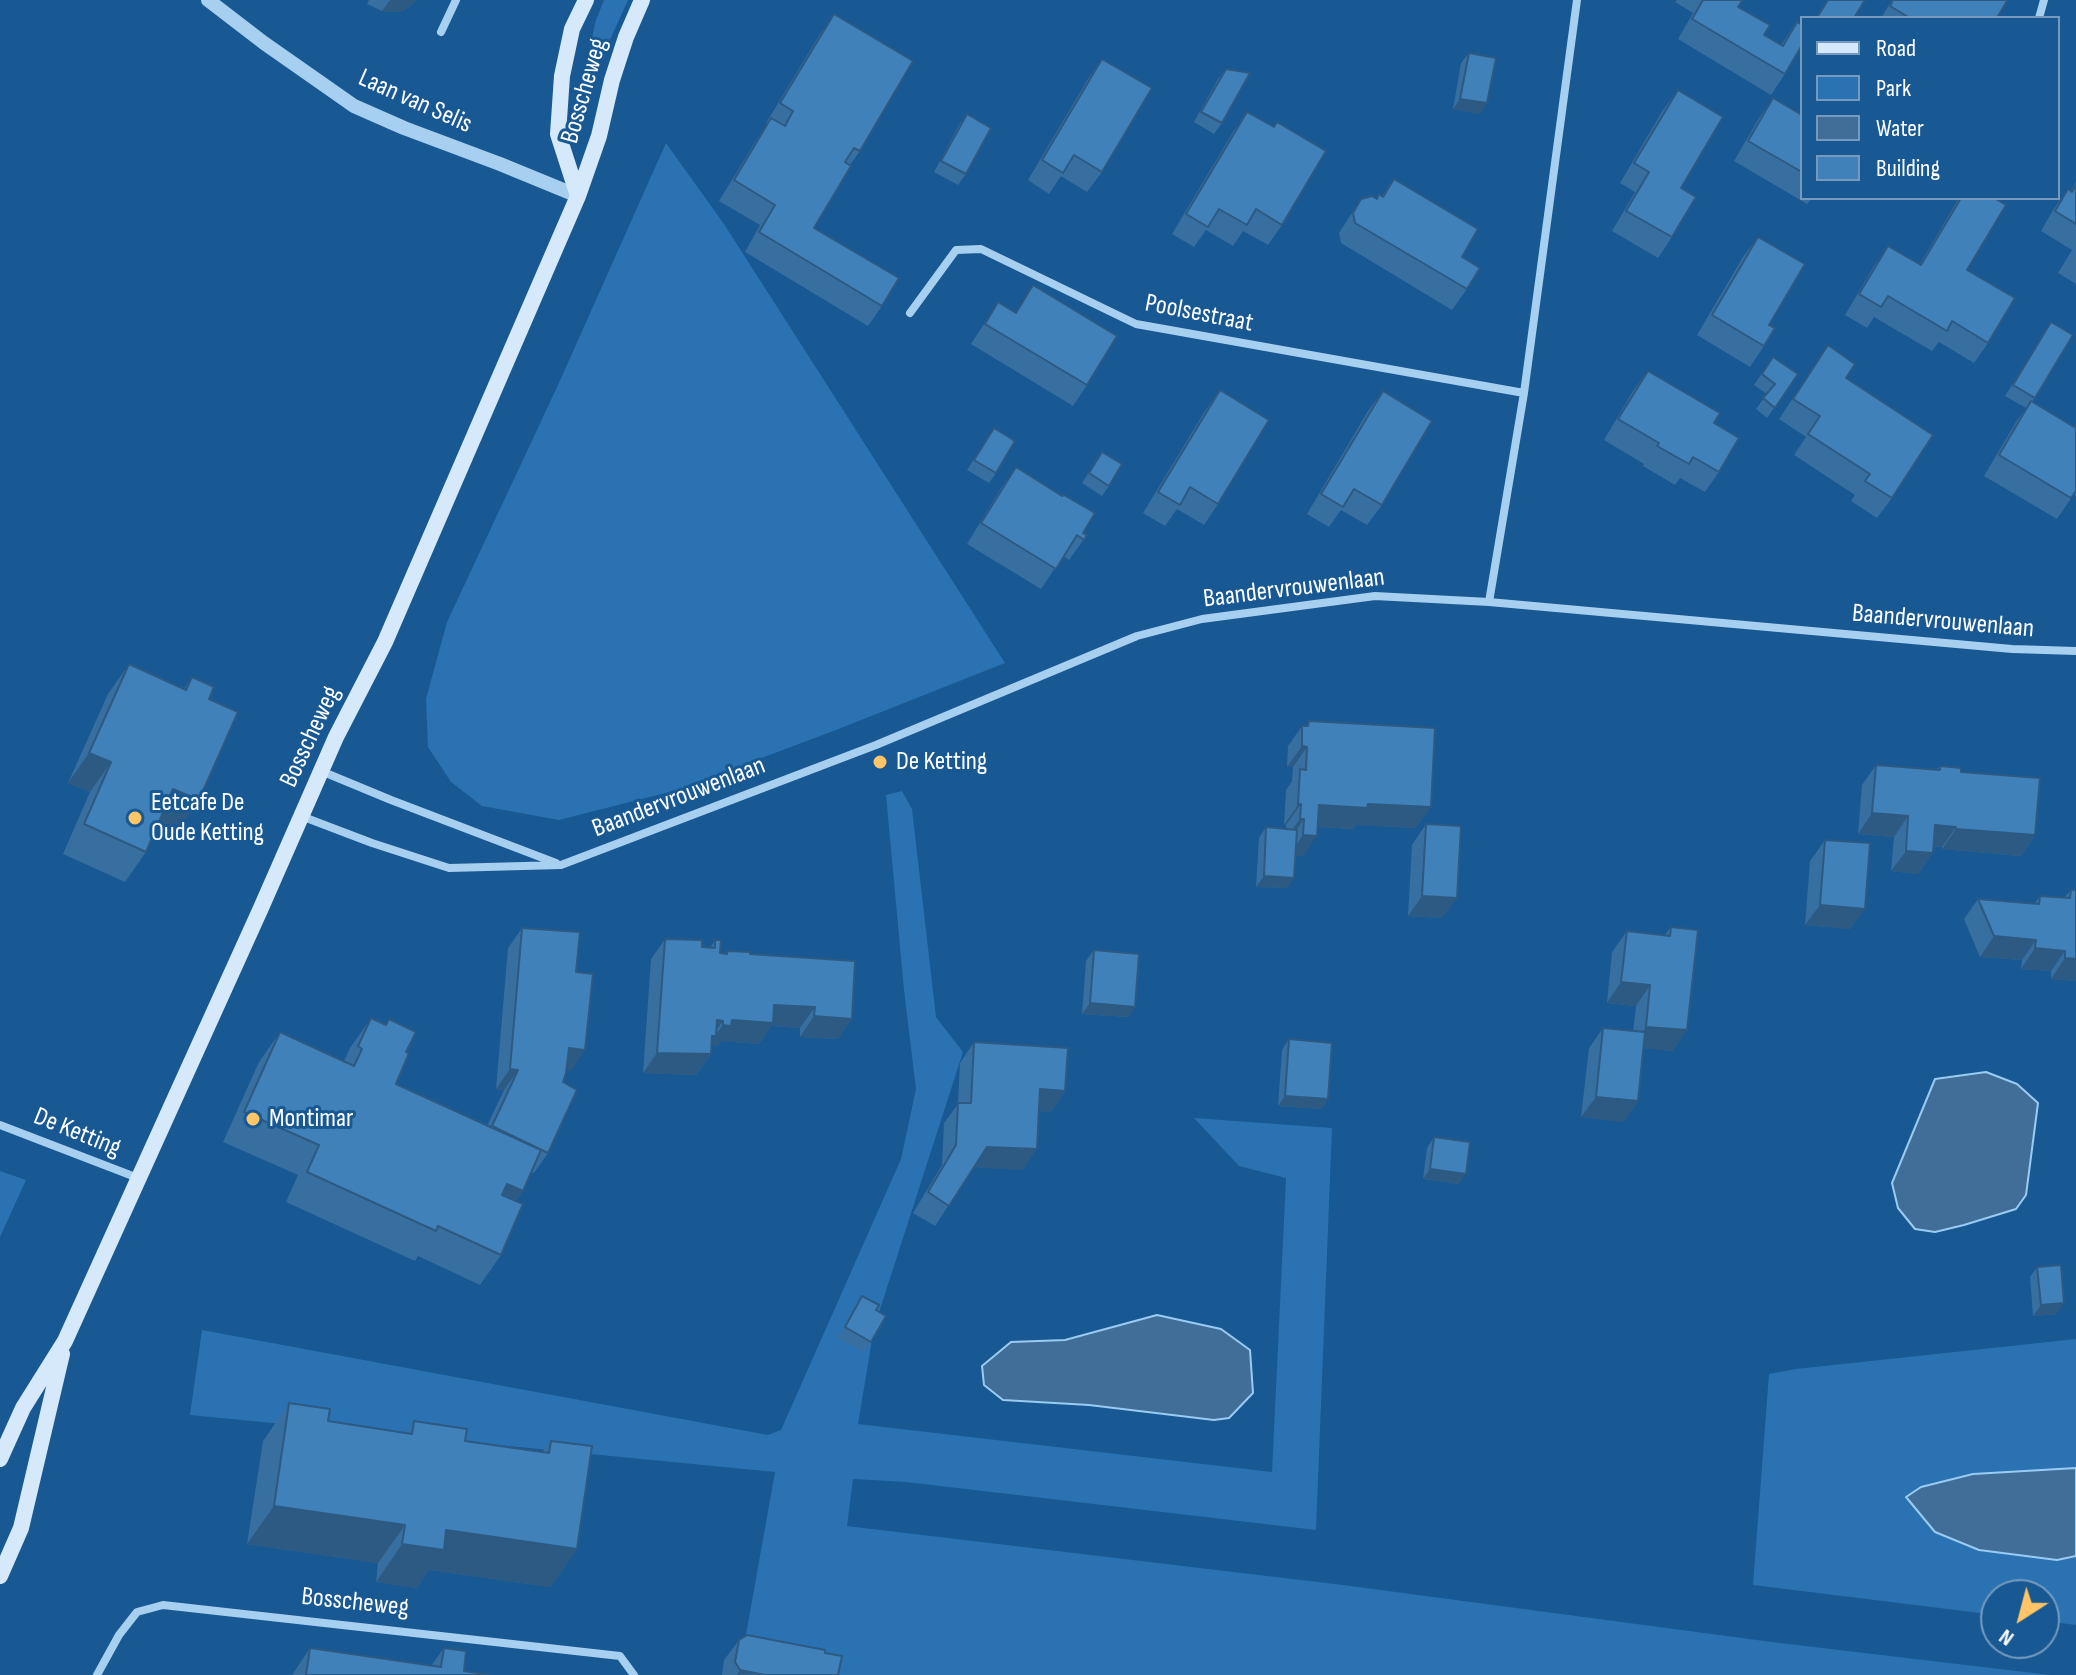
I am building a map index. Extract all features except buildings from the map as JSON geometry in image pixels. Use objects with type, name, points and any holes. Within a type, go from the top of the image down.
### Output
[{"type":"main road","name":"Bosscheweg","points":[[578,196],[558,134],[562,76],[572,29],[586,0]]},
{"type":"main road","name":"Bosscheweg","points":[[0,1459],[23,1408],[65,1341],[336,737],[385,642],[578,196],[599,136],[626,37],[642,0]]},
{"type":"main road","name":"Bosscheweg","points":[[0,1576],[21,1528],[65,1341]]},
{"type":"street","name":"Laan van Selis","points":[[208,0],[354,106],[578,196]]},
{"type":"street","points":[[441,32],[456,0]]},
{"type":"street","points":[[1489,602],[1524,393],[1577,0]]},
{"type":"street","name":"Poolsestraat","points":[[910,313],[956,250],[981,249],[1136,324],[1524,393]]},
{"type":"street","name":"Baandervrouwenlaan","points":[[301,816],[449,868],[561,865],[876,745],[1137,636],[1202,619],[1375,596],[1489,602],[2012,649],[2076,651]]},
{"type":"street","points":[[321,771],[561,865]]},
{"type":"street","name":"De Ketting","points":[[0,1125],[138,1179]]},
{"type":"street","name":"Bosscheweg","points":[[97,1675],[119,1635],[137,1612],[163,1605],[620,1656],[634,1675]]},
{"type":"green space","points":[[604,0],[628,0],[573,121],[596,20]]},
{"type":"green space","points":[[666,143],[724,224],[1005,663],[677,790],[559,820],[482,806],[451,782],[428,747],[426,699],[447,622],[558,385]]},
{"type":"green space","points":[[902,791],[912,809],[936,1017],[963,1052],[874,1328],[858,1424],[1272,1472],[1286,1178],[1239,1166],[1194,1118],[1332,1128],[1316,1530],[906,1482],[853,1479],[847,1526],[1343,1585],[2050,1675],[827,1675],[742,1657],[775,1472],[190,1415],[202,1330],[768,1435],[781,1430],[901,1159],[916,1089],[886,795]]},
{"type":"green space","points":[[0,1171],[26,1180],[0,1237]]},
{"type":"green space","points":[[2076,1339],[2076,1468],[1973,1474],[2057,1560],[2076,1556],[2076,1625],[2060,1623],[2060,1579],[1980,1579],[1980,1613],[1753,1585],[1769,1374]]},
{"type":"water","points":[[1986,1072],[2017,1084],[2038,1103],[2026,1195],[2016,1209],[1964,1225],[1935,1232],[1915,1229],[1898,1208],[1892,1183],[1935,1079]]},
{"type":"water","points":[[1157,1315],[1221,1329],[1250,1350],[1253,1393],[1229,1418],[1214,1420],[1089,1405],[1003,1400],[984,1385],[982,1366],[1011,1342],[1065,1340]]},
{"type":"water","points":[[2076,1468],[2076,1556],[2057,1560],[1979,1550],[1935,1532],[1906,1497],[1921,1487],[1973,1474]]},
{"type":"place","name":"De Ketting","points":[[880,762]]},
{"type":"place","name":"Eetcafe De Oude Ketting","points":[[135,818]]},
{"type":"place","name":"Montimar","points":[[253,1119]]}]
